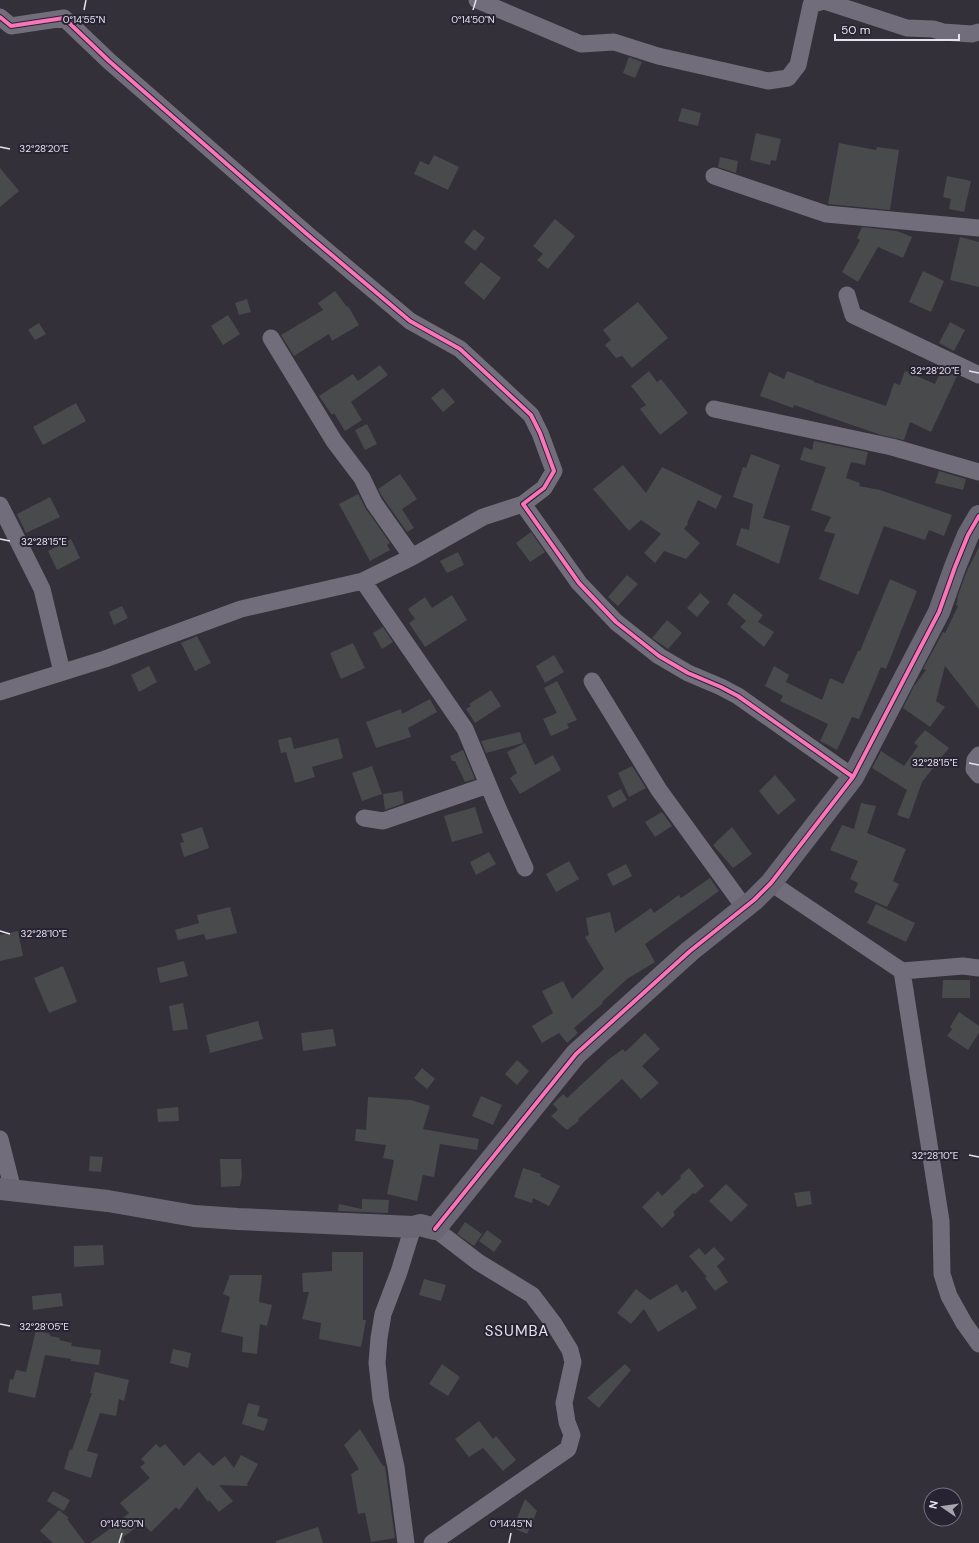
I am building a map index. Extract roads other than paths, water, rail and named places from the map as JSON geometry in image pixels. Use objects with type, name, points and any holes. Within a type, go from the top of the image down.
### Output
[{"type":"street","points":[[476,0],[581,44],[614,42],[658,56],[768,81],[788,78],[798,64],[811,6],[817,1],[824,1],[907,28],[933,29],[943,32],[972,34],[979,32]]},
{"type":"street","points":[[0,17],[11,26],[64,18],[115,66],[410,321],[460,349],[531,414],[540,433],[554,471],[544,488],[523,504],[483,517],[412,557],[363,581],[241,609],[105,659],[0,692]]},
{"type":"street","points":[[714,176],[826,214],[979,228]]},
{"type":"street","points":[[847,295],[853,315],[979,375]]},
{"type":"street","points":[[271,338],[334,441],[362,478],[374,503],[412,557]]},
{"type":"street","points":[[714,408],[892,447],[979,472]]},
{"type":"street","points":[[523,504],[579,583],[616,622],[659,656],[688,673],[738,696],[853,777]]},
{"type":"street","points":[[0,505],[42,589],[62,672]]},
{"type":"street","points":[[435,1229],[576,1054],[690,951],[771,883],[853,777],[940,612],[955,566],[968,535],[979,516]]},
{"type":"street","points":[[363,581],[466,729],[488,785],[525,868]]},
{"type":"street","points":[[592,681],[658,790],[744,907]]},
{"type":"street","points":[[979,755],[975,760],[974,769],[979,775]]},
{"type":"street","points":[[364,818],[383,821],[488,785]]},
{"type":"street","points":[[771,883],[902,971],[963,966],[979,968]]},
{"type":"street","points":[[902,971],[941,1221],[942,1274],[949,1296],[964,1323],[979,1344]]},
{"type":"street","points":[[0,1139],[6,1190],[108,1200],[194,1216],[413,1227],[420,1225],[435,1229],[478,1262],[532,1295],[554,1324],[570,1350],[572,1362],[564,1403],[567,1422],[572,1435],[568,1449],[432,1543]]},
{"type":"street","points":[[406,1543],[396,1467],[381,1399],[376,1363],[383,1314],[399,1272],[413,1227]]},
{"type":"district","name":"SSUMBA","points":[[517,1331]]}]
